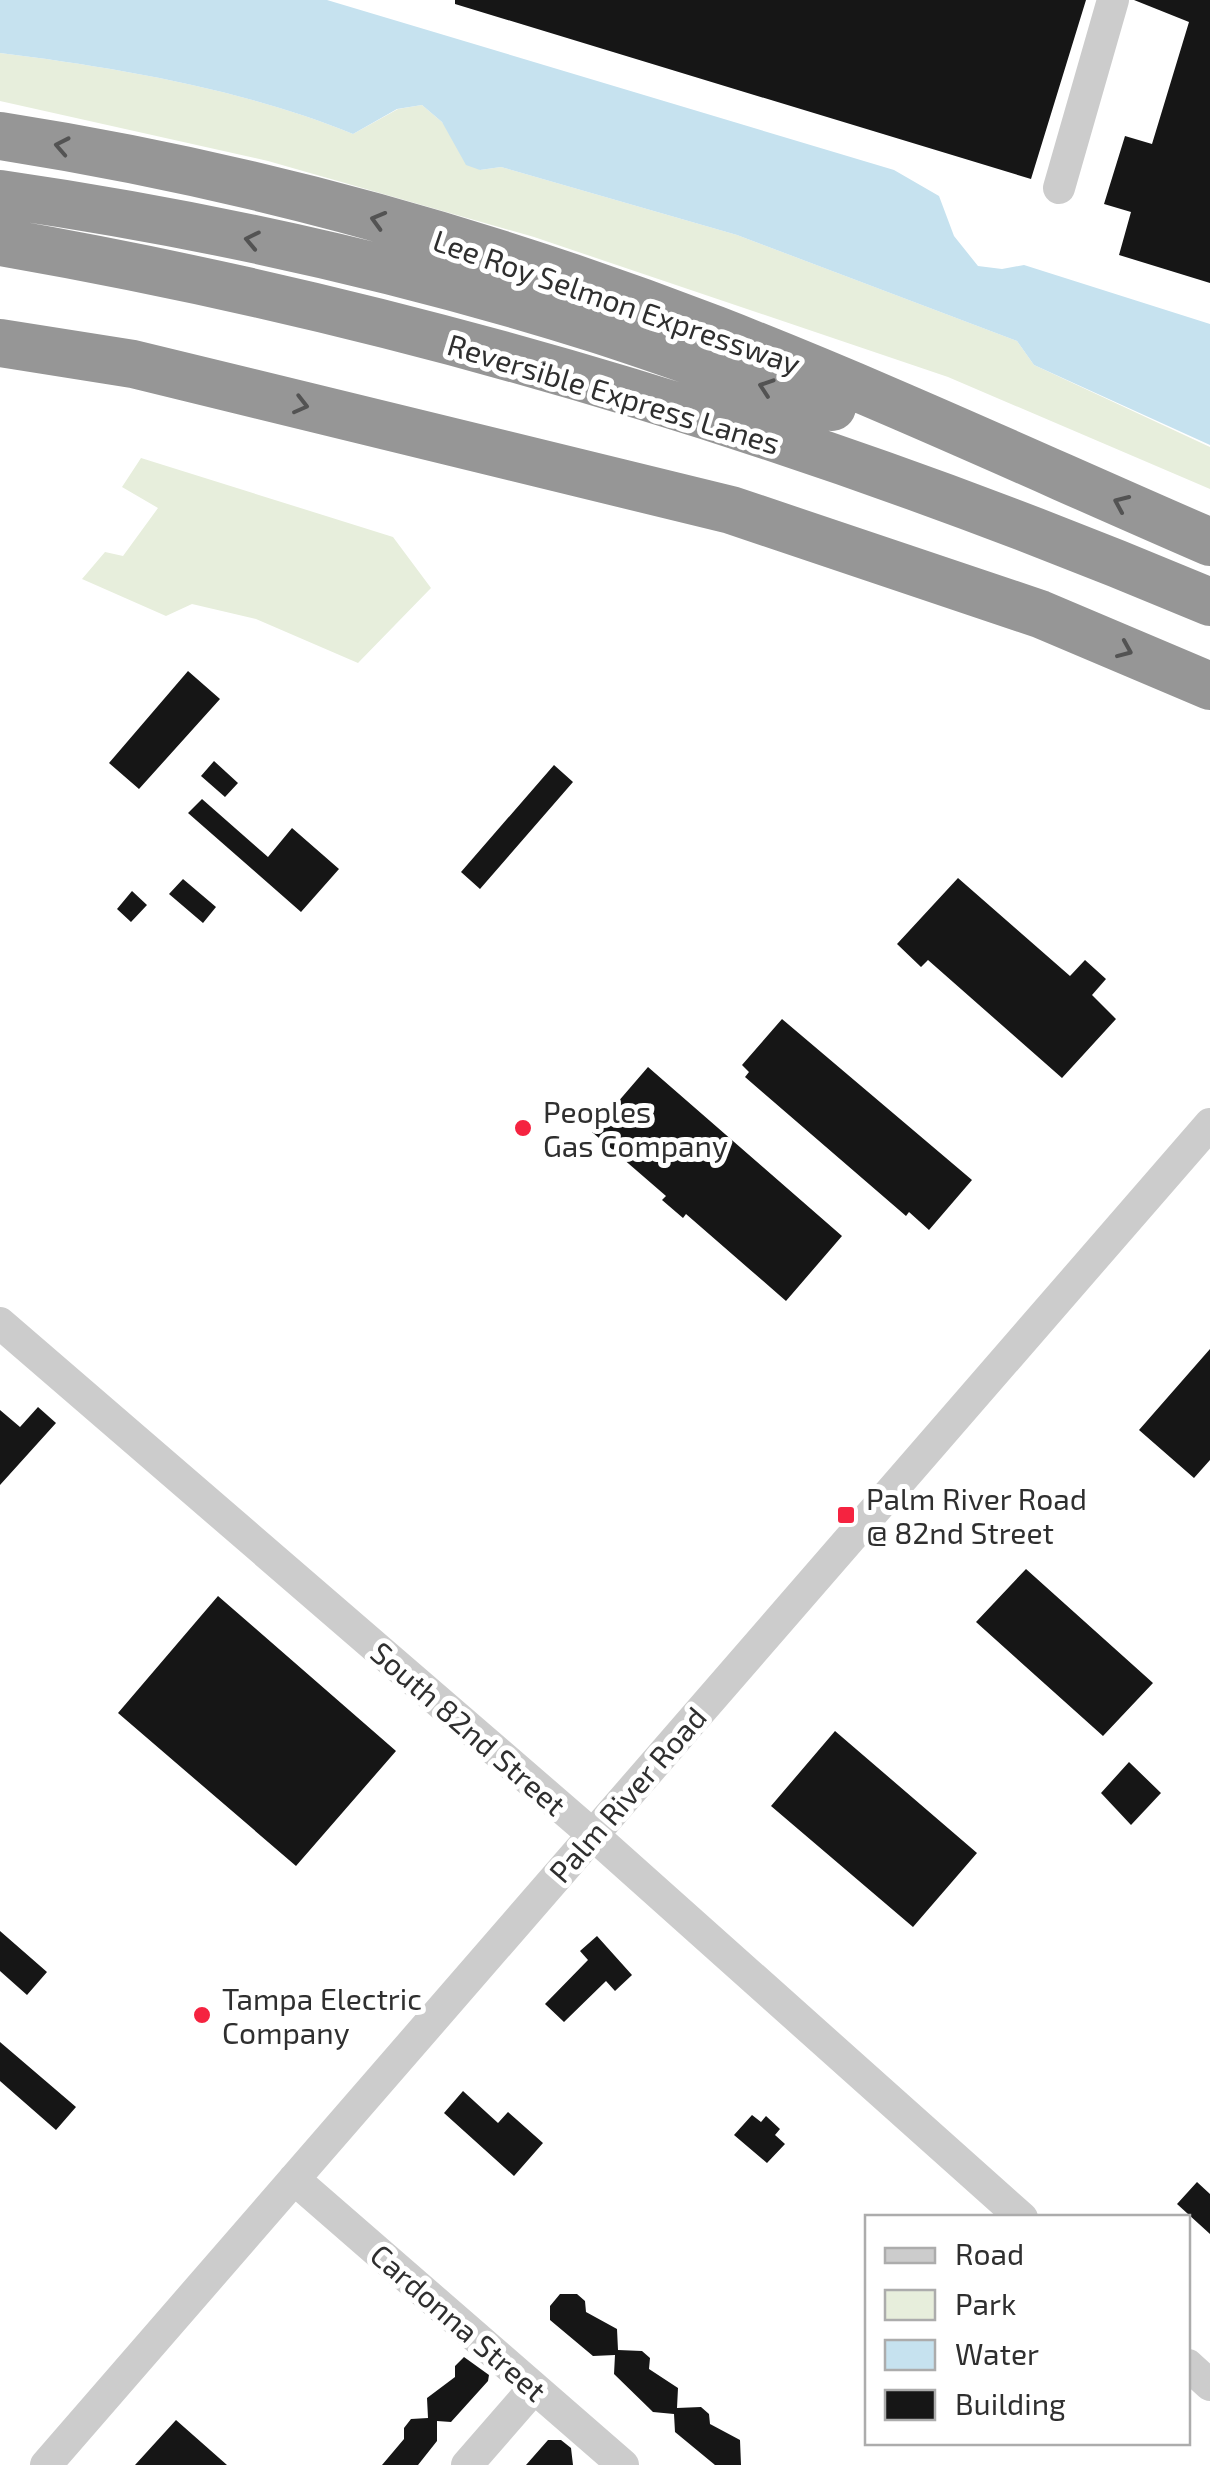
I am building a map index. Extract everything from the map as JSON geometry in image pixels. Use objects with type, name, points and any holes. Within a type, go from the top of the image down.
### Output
[{"type":"highway","name":"Lee Roy Selmon Expressway","points":[[0,136],[314,202],[460,244],[714,330],[1210,542]]},
{"type":"highway","points":[[0,194],[161,220],[298,250],[592,328],[895,426],[962,434]]},
{"type":"highway","name":"Reversible Express Lanes","points":[[0,242],[264,296],[606,388],[881,476],[1027,528],[1210,602]]},
{"type":"highway","points":[[0,310],[346,382],[590,443],[804,508],[950,560],[1040,614]]},
{"type":"highway","points":[[0,343],[133,364],[731,510],[1040,614],[1210,686]]},
{"type":"street","points":[[1058,188],[1113,0]]},
{"type":"street","name":"Palm River Road","points":[[46,2465],[1210,1124]]},
{"type":"street","name":"South 82nd Street","points":[[0,1323],[592,1834],[1019,2215]]},
{"type":"street","name":"Cardonna Street","points":[[294,2179],[623,2465]]},
{"type":"street","points":[[1190,2367],[1210,2385]]},
{"type":"street","points":[[467,2465],[534,2388]]},
{"type":"green space","points":[[0,53],[180,82],[269,105],[353,134],[398,109],[422,105],[442,122],[480,170],[501,167],[737,235],[1017,341],[1034,365],[1210,447],[1210,489],[948,377],[534,237],[268,161],[0,101]]},
{"type":"green space","points":[[141,458],[393,537],[431,588],[358,663],[256,619],[192,604],[166,616],[82,579],[105,552],[123,556],[158,508],[122,487]]},
{"type":"water","points":[[0,0],[327,0],[894,170],[939,196],[954,236],[978,266],[1002,269],[1024,265],[1210,324],[1210,445],[1034,365],[1017,341],[737,235],[501,167],[480,170],[466,165],[442,122],[422,105],[397,109],[353,134],[269,105],[180,82],[0,53]]},
{"type":"building","points":[[455,0],[1086,0],[1031,179],[455,4]]},
{"type":"building","points":[[1134,0],[1210,0],[1210,283],[1119,255],[1131,212],[1104,204],[1125,136],[1152,144],[1189,22]]},
{"type":"building","points":[[188,671],[220,699],[139,789],[109,763]]},
{"type":"building","points":[[214,761],[238,783],[225,797],[201,776]]},
{"type":"building","points":[[554,765],[573,782],[480,889],[461,872]]},
{"type":"building","points":[[202,799],[268,857],[292,828],[339,869],[301,912],[188,813]]},
{"type":"building","points":[[958,878],[1070,976],[1085,960],[1106,979],[1092,995],[1116,1019],[1062,1078],[928,960],[921,967],[897,944]]},
{"type":"building","points":[[183,879],[216,907],[203,923],[169,894]]},
{"type":"building","points":[[132,891],[147,905],[131,922],[117,909]]},
{"type":"building","points":[[782,1019],[972,1180],[929,1230],[909,1212],[906,1216],[745,1077],[749,1072],[742,1065]]},
{"type":"building","points":[[648,1067],[842,1236],[786,1301],[686,1214],[683,1218],[662,1200],[666,1196],[592,1132]]},
{"type":"building","points":[[1210,1349],[1210,1460],[1194,1478],[1139,1430]]},
{"type":"building","points":[[38,1407],[56,1423],[0,1485],[0,1410],[20,1427]]},
{"type":"building","points":[[1026,1569],[1153,1683],[1103,1736],[976,1622]]},
{"type":"building","points":[[218,1596],[396,1751],[296,1866],[118,1713]]},
{"type":"building","points":[[835,1731],[977,1853],[913,1927],[771,1806]]},
{"type":"building","points":[[1129,1762],[1161,1793],[1131,1825],[1101,1793]]},
{"type":"building","points":[[0,1931],[47,1972],[27,1995],[0,1971]]},
{"type":"building","points":[[597,1936],[632,1975],[615,1991],[606,1981],[564,2022],[545,2004],[588,1960],[580,1951]]},
{"type":"building","points":[[0,2042],[76,2107],[56,2130],[0,2081]]},
{"type":"building","points":[[463,2091],[498,2123],[508,2112],[543,2143],[514,2176],[444,2113]]},
{"type":"building","points":[[752,2115],[761,2122],[766,2116],[780,2129],[775,2135],[785,2144],[767,2163],[734,2135]]},
{"type":"building","points":[[1197,2182],[1210,2194],[1210,2234],[1190,2215],[1177,2204]]},
{"type":"building","points":[[560,2294],[577,2294],[585,2301],[586,2312],[617,2329],[618,2350],[642,2351],[650,2358],[649,2369],[678,2388],[677,2408],[701,2407],[709,2414],[710,2424],[740,2440],[741,2465],[715,2465],[675,2432],[674,2414],[653,2412],[614,2374],[615,2355],[593,2356],[550,2320],[550,2306]]},
{"type":"building","points":[[464,2357],[489,2375],[488,2381],[451,2422],[437,2421],[437,2441],[418,2465],[382,2465],[404,2439],[404,2428],[411,2419],[428,2418],[427,2398],[455,2377],[455,2366]]},
{"type":"building","points":[[176,2420],[227,2465],[135,2465]]},
{"type":"building","points":[[548,2440],[561,2440],[571,2448],[573,2465],[526,2465]]},
{"type":"place","name":"Peoples Gas Company","points":[[523,1128]]},
{"type":"place","name":"Palm River Road @ 82nd Street","points":[[846,1515]]},
{"type":"place","name":"Tampa Electric Company","points":[[202,2015]]}]
